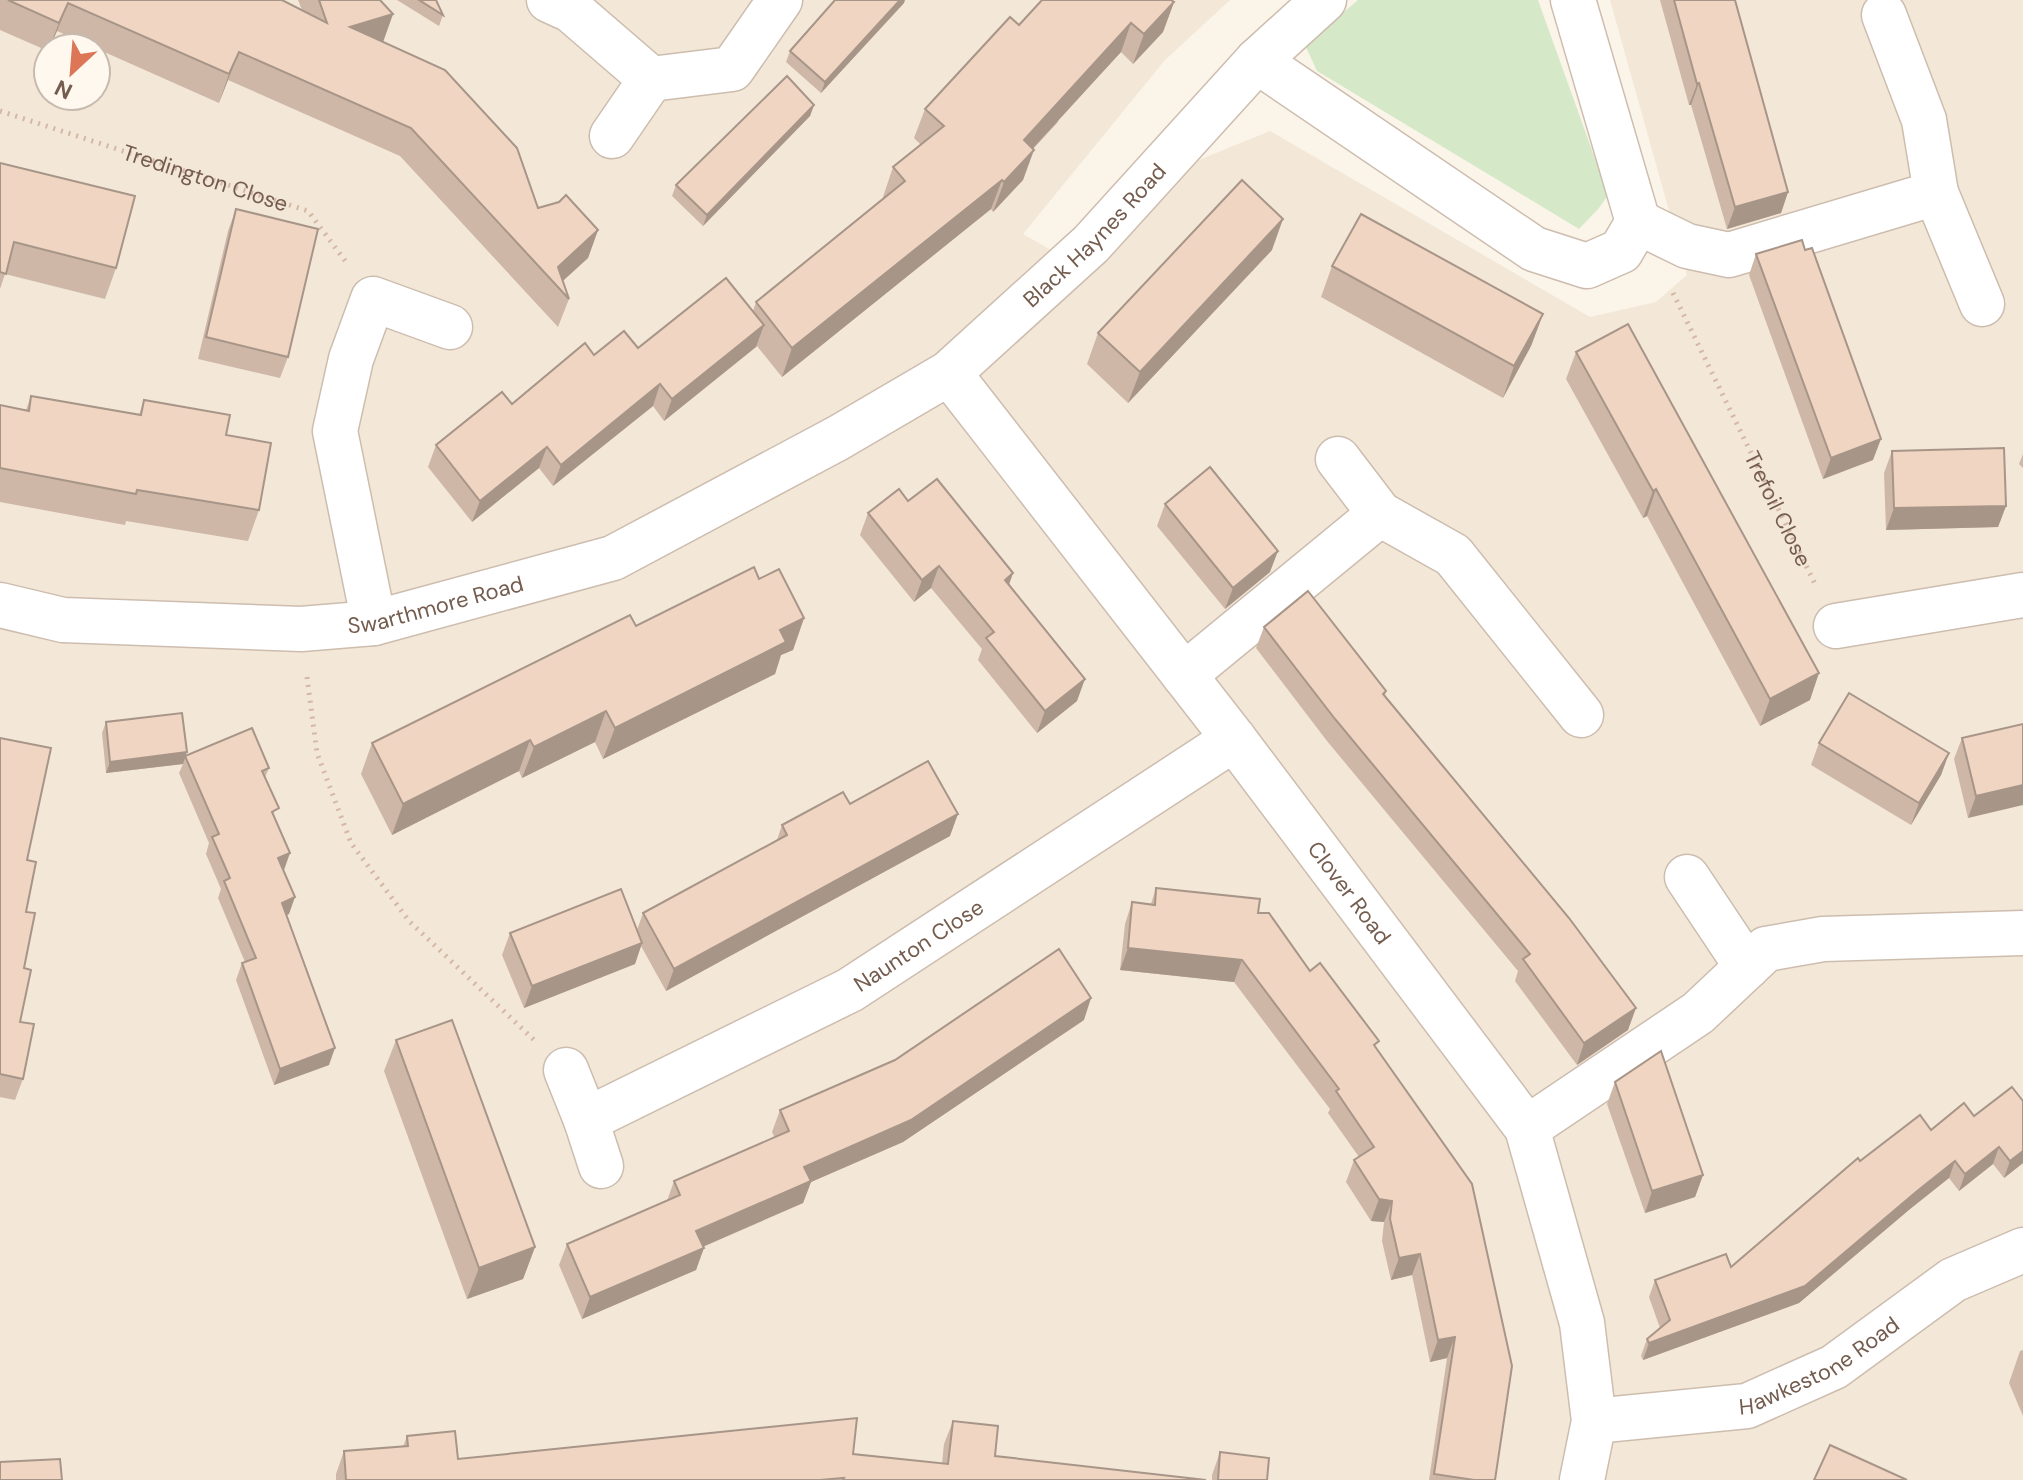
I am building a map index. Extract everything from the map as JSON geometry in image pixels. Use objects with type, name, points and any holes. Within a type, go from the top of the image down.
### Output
[{"type":"street","points":[[549,0],[571,10],[651,79],[732,69],[780,0]]},
{"type":"street","name":"Black Haynes Road","points":[[838,438],[949,373],[1091,244],[1257,61],[1324,0]]},
{"type":"street","points":[[1257,61],[1534,249],[1587,266],[1621,251],[1638,222],[1573,0]]},
{"type":"street","points":[[1884,15],[1924,120],[1936,193],[1982,304]]},
{"type":"street","points":[[612,136],[651,79]]},
{"type":"street","points":[[1638,222],[1687,246],[1729,255],[1936,193]]},
{"type":"street","points":[[374,623],[335,431],[351,359],[373,299],[450,327]]},
{"type":"street","name":"Clover Road","points":[[949,373],[1234,739],[1527,1128],[1582,1323],[1594,1421],[1582,1480]]},
{"type":"street","name":"Swarthmore Road","points":[[0,605],[63,620],[301,629],[374,623],[613,558],[838,438]]},
{"type":"street","points":[[1338,459],[1380,514],[1453,555],[1581,715]]},
{"type":"street","points":[[1184,675],[1380,514]]},
{"type":"street","points":[[1836,626],[2023,595]]},
{"type":"street","name":"Naunton Close","points":[[586,1120],[850,990],[1234,739]]},
{"type":"street","points":[[1687,877],[1747,967]]},
{"type":"street","points":[[1527,1128],[1698,1013],[1766,949],[1823,939],[2023,933]]},
{"type":"street","points":[[566,1070],[601,1166]]},
{"type":"street","name":"Hawkestone Road","points":[[1594,1421],[1747,1406],[1834,1367],[1953,1280],[2023,1250]]},
{"type":"path","name":"Tredington Close","points":[[0,111],[308,211],[373,299]]},
{"type":"path","name":"Trefoil Close","points":[[1672,292],[1836,626]]},
{"type":"path","points":[[301,629],[317,753],[351,843],[409,921],[566,1070]]},
{"type":"shaded area","points":[[0,0],[1230,0],[1165,60],[1023,234],[1091,273],[1199,160],[1270,131],[1590,317],[1656,302],[1687,275],[1610,0],[2023,0],[2023,1480],[0,1480]]},
{"type":"green space","points":[[1358,0],[1538,0],[1608,195],[1599,208],[1579,229],[1317,71],[1305,45]]},
{"type":"building","points":[[8,0],[282,0],[327,23],[319,0],[380,0],[393,14],[350,27],[445,70],[517,148],[538,208],[559,202],[566,195],[598,230],[558,267],[569,299],[411,128],[239,52],[229,74],[68,3],[59,23]]},
{"type":"building","points":[[419,0],[436,0],[443,15]]},
{"type":"building","points":[[835,0],[900,0],[825,82],[790,51]]},
{"type":"building","points":[[1042,0],[1174,2],[1144,34],[1131,23],[1024,140],[1034,150],[1004,182],[1002,180],[792,348],[756,302],[905,181],[893,167],[944,126],[925,109],[1010,17],[1019,25]]},
{"type":"building","points":[[1674,0],[1735,0],[1788,192],[1735,207]]},
{"type":"building","points":[[787,76],[814,105],[707,215],[676,185]]},
{"type":"building","points":[[0,163],[135,196],[116,268],[14,242],[6,274],[0,272]]},
{"type":"building","points":[[1242,180],[1283,219],[1140,372],[1098,333]]},
{"type":"building","points":[[236,209],[318,229],[288,357],[206,337]]},
{"type":"building","points":[[1361,214],[1543,314],[1514,366],[1332,266]]},
{"type":"building","points":[[1802,240],[1805,250],[1812,248],[1881,439],[1831,458],[1756,254]]},
{"type":"building","points":[[726,278],[764,325],[672,399],[660,384],[561,465],[547,447],[480,501],[436,445],[502,392],[512,404],[585,343],[594,355],[624,331],[638,348]]},
{"type":"building","points":[[1628,324],[1819,673],[1770,699],[1656,489],[1653,491],[1576,352]]},
{"type":"building","points":[[31,396],[141,415],[144,400],[230,415],[226,435],[271,443],[259,510],[137,490],[136,494],[0,468],[0,405],[29,411]]},
{"type":"building","points":[[2004,448],[2006,506],[1894,508],[1892,451]]},
{"type":"building","points":[[1210,467],[1278,551],[1233,588],[1165,504]]},
{"type":"building","points":[[937,479],[1013,573],[1005,580],[1085,679],[1045,711],[986,638],[994,632],[939,566],[922,580],[868,513],[899,489],[908,501]]},
{"type":"building","points":[[754,567],[759,579],[779,569],[804,618],[780,630],[786,642],[615,728],[606,711],[534,747],[530,740],[403,804],[372,743],[630,615],[636,626]]},
{"type":"building","points":[[1308,591],[1386,691],[1383,694],[1569,918],[1636,1008],[1584,1043],[1523,959],[1530,954],[1335,719],[1264,627]]},
{"type":"building","points":[[1849,693],[1949,753],[1919,803],[1819,743]]},
{"type":"building","points":[[182,713],[187,752],[110,762],[106,722]]},
{"type":"building","points":[[2023,724],[2023,785],[1976,796],[1962,738]]},
{"type":"building","points":[[252,728],[269,768],[262,771],[279,808],[272,812],[290,853],[278,858],[295,897],[282,903],[335,1048],[280,1069],[242,963],[256,958],[224,881],[230,878],[212,837],[219,834],[185,756]]},
{"type":"building","points":[[0,738],[51,748],[27,860],[36,862],[26,912],[35,913],[24,968],[31,970],[20,1022],[34,1024],[23,1079],[0,1074]]},
{"type":"building","points":[[928,761],[958,814],[674,969],[643,913],[787,835],[782,825],[843,792],[850,804]]},
{"type":"building","points":[[1156,888],[1260,899],[1258,913],[1269,913],[1310,971],[1320,963],[1379,1041],[1374,1045],[1472,1184],[1512,1366],[1495,1480],[1434,1474],[1455,1337],[1438,1340],[1420,1254],[1399,1258],[1390,1219],[1392,1201],[1379,1199],[1354,1160],[1374,1147],[1336,1091],[1339,1089],[1242,960],[1128,948],[1132,902],[1155,905]]},
{"type":"building","points":[[621,889],[642,943],[532,986],[510,933]]},
{"type":"building","points":[[1059,949],[1091,998],[911,1120],[804,1167],[811,1181],[696,1231],[704,1248],[590,1297],[567,1244],[680,1195],[674,1181],[789,1131],[780,1110],[895,1060]]},
{"type":"building","points":[[452,1020],[535,1247],[479,1268],[396,1040]]},
{"type":"building","points":[[1661,1051],[1703,1175],[1652,1191],[1615,1082]]},
{"type":"building","points":[[2012,1087],[2023,1101],[2023,1151],[2010,1161],[1999,1147],[1965,1174],[1955,1161],[1805,1286],[1649,1343],[1647,1339],[1670,1320],[1655,1280],[1726,1254],[1731,1267],[1858,1158],[1860,1161],[1920,1115],[1931,1130],[1964,1103],[1974,1116]]},
{"type":"building","points":[[857,1418],[853,1454],[948,1464],[953,1421],[998,1426],[995,1456],[1206,1480],[346,1480],[344,1451],[408,1446],[407,1436],[455,1431],[458,1459]]},
{"type":"building","points":[[1830,1445],[1907,1480],[1814,1480]]},
{"type":"building","points":[[1220,1452],[1269,1458],[1267,1480],[1218,1480]]},
{"type":"building","points":[[60,1459],[62,1480],[0,1480],[0,1462]]}]
